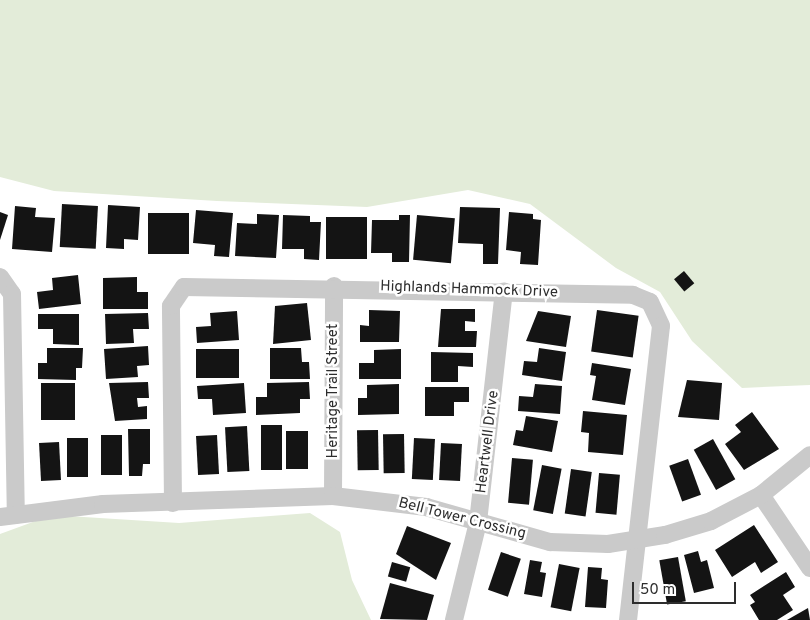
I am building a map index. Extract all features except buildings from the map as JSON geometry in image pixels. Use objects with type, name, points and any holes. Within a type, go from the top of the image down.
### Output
[{"type":"street","points":[[0,276],[12,294],[8,516]]},
{"type":"street","name":"Highlands Hammock Drive","points":[[173,503],[171,306],[178,292],[192,285],[334,286],[634,295],[656,309],[661,326],[628,620]]},
{"type":"street","name":"Heritage Trail Street","points":[[333,496],[334,286]]},
{"type":"street","name":"Heartwell Drive","points":[[454,620],[478,522],[504,291]]},
{"type":"street","name":"Bell Tower Crossing","points":[[8,516],[103,504],[333,496],[426,507],[550,542],[638,541],[711,521],[760,495],[810,455]]},
{"type":"street","points":[[760,495],[810,568]]},
{"type":"green space","points":[[0,0],[810,0],[810,385],[742,388],[692,341],[660,292],[616,268],[530,204],[468,190],[367,207],[217,201],[54,191],[0,177]]},
{"type":"green space","points":[[310,513],[340,532],[352,580],[371,620],[0,620],[0,534],[52,515],[179,523]]}]
